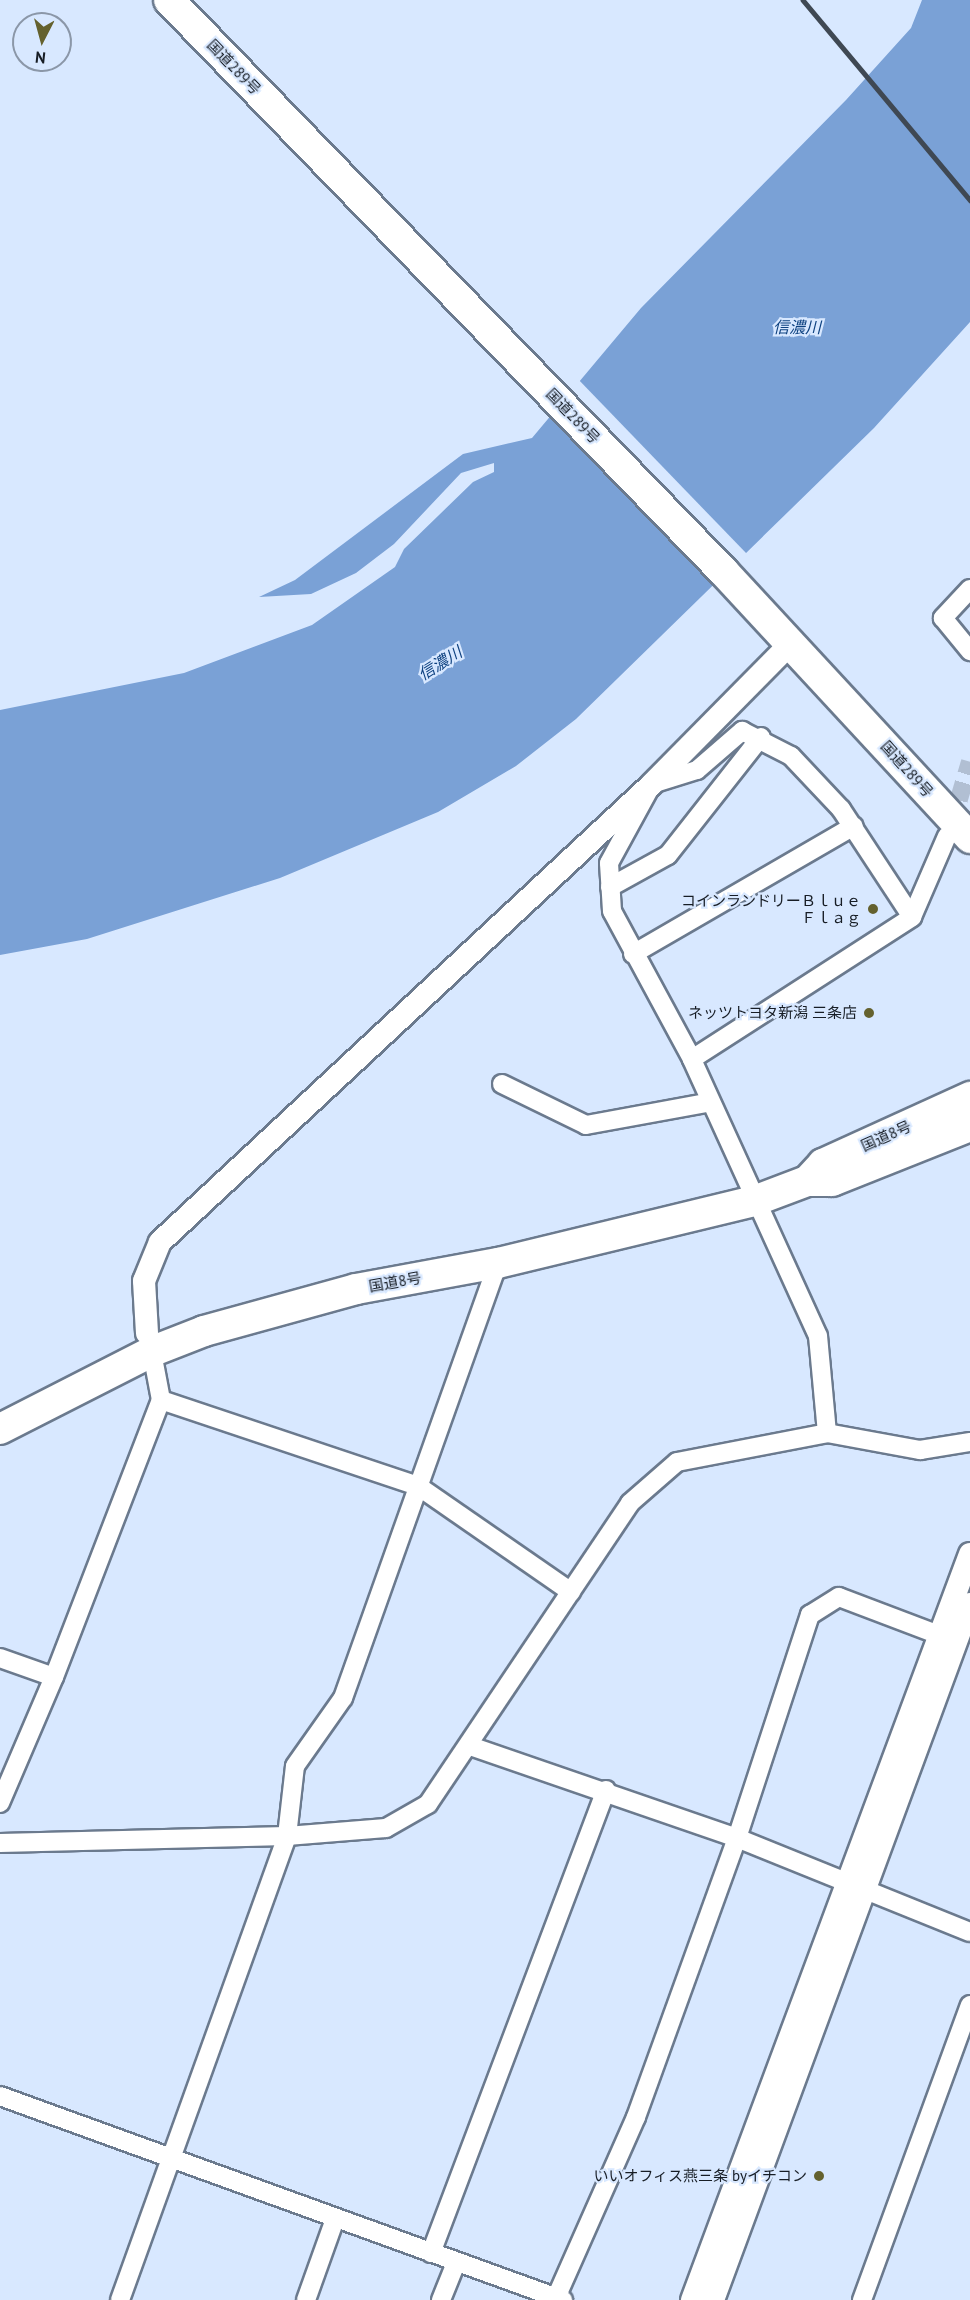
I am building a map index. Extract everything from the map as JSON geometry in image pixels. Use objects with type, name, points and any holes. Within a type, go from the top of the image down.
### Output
[{"type":"highway","name":"国道289号","points":[[169,0],[782,626],[970,807]]},
{"type":"highway","name":"国道289号","points":[[193,0],[782,626],[959,837]]},
{"type":"highway","name":"国道8号","points":[[807,1181],[823,1164],[970,1097]]},
{"type":"highway","name":"国道8号","points":[[0,1430],[150,1342],[204,1330],[356,1288],[498,1263],[754,1201],[807,1181],[832,1181],[970,1126]]},
{"type":"street","points":[[970,589],[943,618],[970,651]]},
{"type":"street","points":[[0,1803],[54,1677],[161,1401],[150,1342],[144,1281],[160,1242],[652,784],[782,626]]},
{"type":"street","points":[[827,1433],[818,1336],[754,1201],[692,1059],[633,954],[612,911],[609,863],[652,784],[697,770],[742,731],[761,737],[791,756],[854,826],[912,917]]},
{"type":"street","points":[[610,887],[668,855],[761,737]]},
{"type":"street","points":[[633,954],[854,826]]},
{"type":"street","points":[[692,1059],[912,917],[959,837]]},
{"type":"street","points":[[502,1084],[586,1125],[711,1102]]},
{"type":"street","points":[[120,2300],[287,1836],[296,1766],[343,1698],[498,1263]]},
{"type":"street","points":[[161,1401],[418,1486],[571,1592]]},
{"type":"street","points":[[0,1843],[287,1836],[386,1828],[407,1819],[428,1804],[470,1746],[630,1503],[677,1462],[827,1433],[920,1450],[970,1442]]},
{"type":"street","points":[[712,2300],[948,1638],[970,1554]]},
{"type":"street","points":[[0,2096],[558,2299],[636,2117],[737,1838],[810,1616],[839,1598],[948,1638]]},
{"type":"street","points":[[948,1638],[970,1604]]},
{"type":"street","points":[[0,1658],[54,1677]]},
{"type":"street","points":[[470,1746],[606,1790],[737,1838],[970,1932]]},
{"type":"street","points":[[431,2253],[606,1790]]},
{"type":"street","points":[[692,2300],[857,1888]]},
{"type":"street","points":[[862,2300],[970,2005]]},
{"type":"street","points":[[306,2300],[335,2219]]},
{"type":"street","points":[[441,2300],[456,2263]]},
{"type":"water","name":"信濃川","points":[[922,0],[970,0],[970,322],[874,428],[576,719],[516,766],[438,812],[280,878],[87,939],[0,955],[0,710],[184,673],[312,625],[395,567],[404,549],[473,482],[494,472],[494,463],[461,473],[394,544],[356,573],[311,594],[259,597],[295,580],[463,454],[532,438],[641,308],[846,100],[911,28]]},
{"type":"pier","points":[[576,377],[750,557],[717,588],[544,408]]},
{"type":"tunnel","points":[[951,826],[970,762]]},
{"type":"railway","points":[[803,0],[970,200]]},
{"type":"place","name":"コインランドリーＢｌｕｅ Ｆｌａｇ","points":[[873,909]]},
{"type":"place","name":"ネッツトヨタ新潟 三条店","points":[[869,1013]]},
{"type":"place","name":"いいオフィス燕三条 byイチコン","points":[[819,2176]]}]
